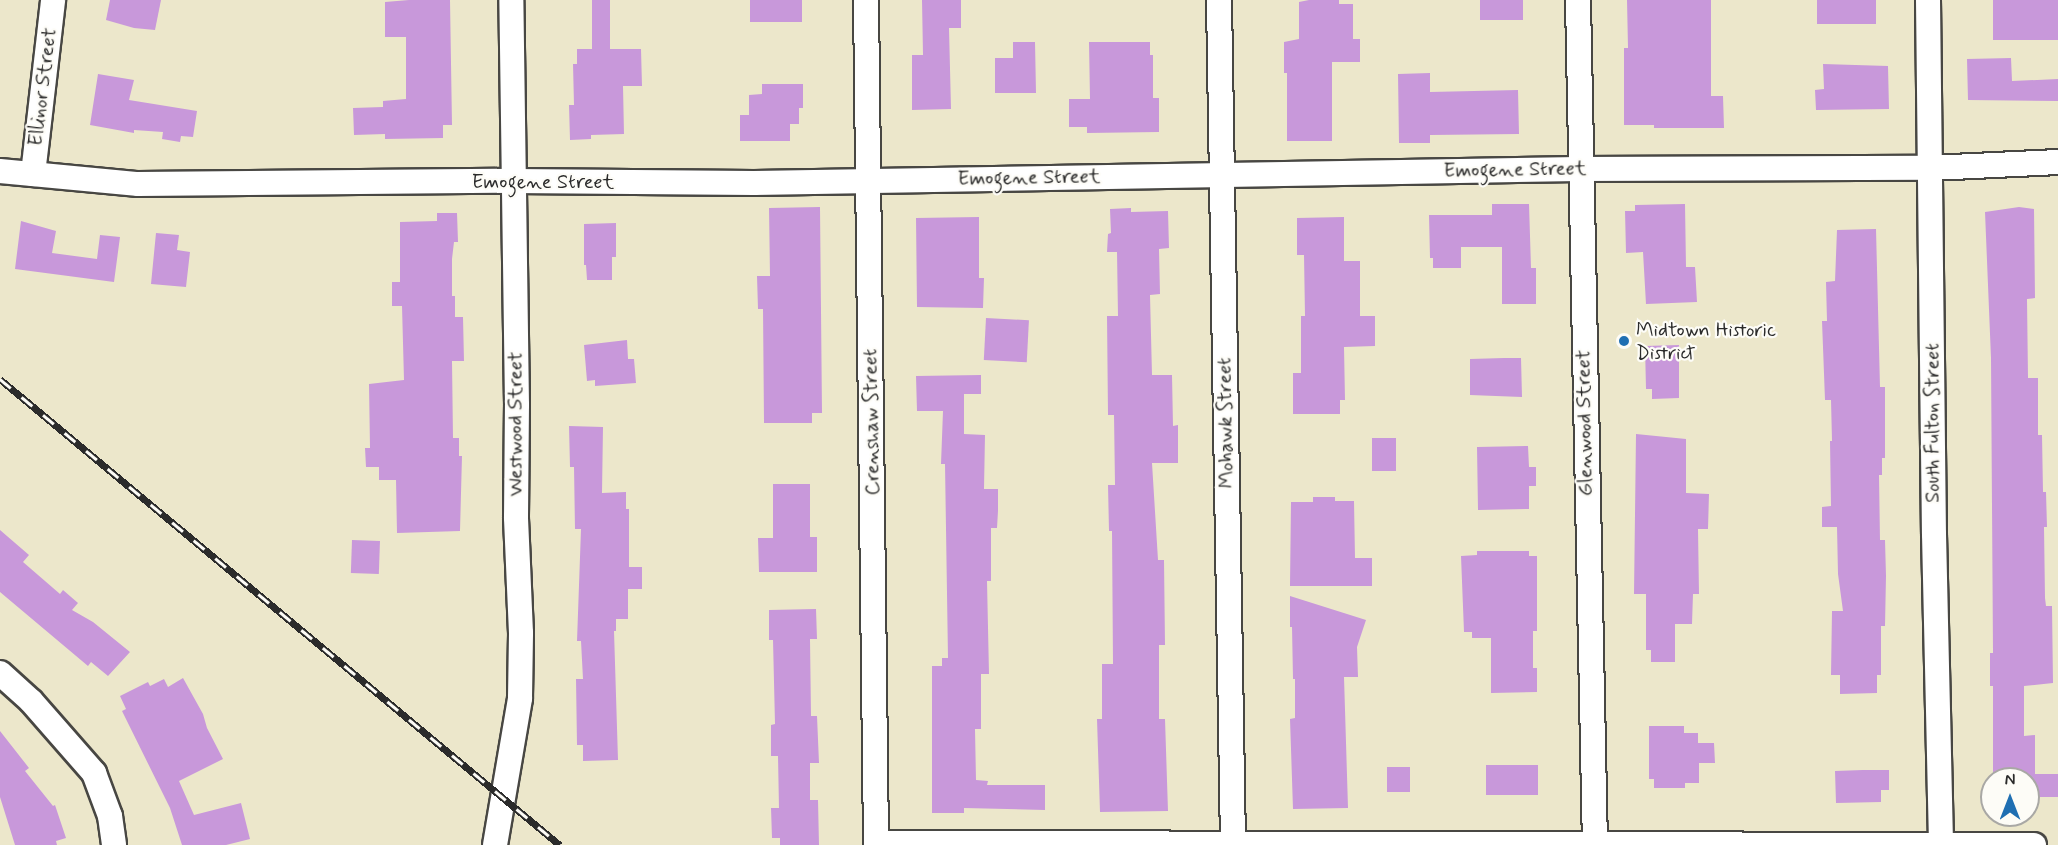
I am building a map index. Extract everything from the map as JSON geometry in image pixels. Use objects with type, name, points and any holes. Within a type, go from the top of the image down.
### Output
[{"type":"street","name":"Ellinor Street","points":[[33,174],[53,0]]},
{"type":"street","name":"Westwood Street","points":[[495,845],[520,698],[521,633],[516,517],[517,405],[511,0]]},
{"type":"street","name":"Crenshaw Street","points":[[866,0],[876,844]]},
{"type":"street","name":"Mohawk Street","points":[[1220,0],[1233,845]]},
{"type":"street","name":"Glenwood Street","points":[[1578,0],[1579,169],[1594,845]]},
{"type":"street","name":"South Fulton Street","points":[[1928,0],[1934,534],[1941,844]]},
{"type":"street","name":"Emogene Street","points":[[0,171],[138,184],[513,181],[754,183],[1579,169],[1931,168],[2058,162]]},
{"type":"street","points":[[0,673],[31,700],[94,773],[110,816],[114,845]]},
{"type":"street","points":[[876,844],[2034,845]]},
{"type":"building","points":[[110,0],[161,0],[155,30],[134,28],[106,20]]},
{"type":"building","points":[[450,0],[452,125],[443,125],[443,138],[385,139],[385,134],[354,135],[353,108],[383,107],[383,101],[406,99],[406,37],[385,37],[385,2]]},
{"type":"building","points":[[592,0],[610,0],[610,49],[641,49],[642,86],[623,86],[624,134],[591,135],[591,139],[570,140],[569,105],[574,105],[573,64],[577,64],[577,49],[592,49]]},
{"type":"building","points":[[750,0],[802,0],[802,22],[750,22]]},
{"type":"building","points":[[922,0],[961,0],[961,28],[949,28],[951,109],[912,110],[912,55],[923,55]]},
{"type":"building","points":[[1339,0],[1339,4],[1353,4],[1353,39],[1360,39],[1360,62],[1332,62],[1332,141],[1287,141],[1287,73],[1284,73],[1284,42],[1299,39],[1299,2]]},
{"type":"building","points":[[1480,0],[1523,0],[1523,20],[1480,20]]},
{"type":"building","points":[[1627,0],[1711,0],[1711,96],[1723,96],[1724,128],[1654,128],[1654,125],[1624,125],[1624,48],[1628,48]]},
{"type":"building","points":[[1817,0],[1876,0],[1876,24],[1817,24]]},
{"type":"building","points":[[1993,0],[2058,0],[2058,40],[1993,40]]},
{"type":"building","points":[[1013,42],[1035,42],[1036,93],[995,93],[995,58],[1013,58]]},
{"type":"building","points":[[1089,42],[1150,42],[1150,55],[1153,55],[1153,98],[1159,98],[1159,132],[1087,133],[1087,127],[1069,127],[1069,99],[1090,99]]},
{"type":"building","points":[[2011,58],[2012,81],[2058,79],[2058,101],[1968,100],[1967,59]]},
{"type":"building","points":[[1823,64],[1888,66],[1889,109],[1816,110],[1815,90],[1824,89]]},
{"type":"building","points":[[1430,73],[1430,92],[1518,90],[1519,134],[1430,135],[1430,143],[1399,143],[1398,74]]},
{"type":"building","points":[[98,74],[134,80],[129,100],[197,111],[193,137],[181,136],[180,142],[162,139],[163,132],[134,130],[134,133],[90,125]]},
{"type":"building","points":[[762,84],[803,84],[803,108],[799,108],[799,124],[790,124],[790,141],[740,141],[740,115],[749,115],[749,95],[762,94]]},
{"type":"building","points":[[1492,204],[1529,204],[1531,268],[1536,268],[1536,304],[1502,304],[1502,247],[1461,247],[1461,268],[1433,268],[1433,258],[1430,258],[1429,215],[1492,215]]},
{"type":"building","points":[[1685,204],[1686,267],[1695,267],[1697,302],[1646,304],[1643,252],[1626,253],[1625,211],[1635,211],[1635,205]]},
{"type":"building","points":[[820,207],[822,413],[812,413],[812,423],[764,423],[763,309],[758,309],[757,276],[770,276],[769,208]]},
{"type":"building","points":[[2019,207],[2034,209],[2035,298],[2027,299],[2028,378],[2038,378],[2038,435],[2042,435],[2043,492],[2046,492],[2045,598],[2046,606],[2052,606],[2053,683],[2024,686],[2024,736],[2035,735],[2035,767],[1993,767],[1993,686],[1990,686],[1990,653],[1993,653],[1991,358],[1985,212]]},
{"type":"building","points":[[1131,208],[1131,212],[1168,211],[1169,248],[1159,249],[1160,294],[1150,295],[1152,375],[1172,375],[1173,426],[1178,425],[1178,463],[1152,463],[1158,560],[1164,560],[1165,645],[1159,645],[1159,719],[1165,719],[1168,811],[1100,812],[1097,719],[1102,719],[1102,664],[1113,664],[1112,531],[1109,531],[1108,485],[1115,485],[1114,415],[1108,415],[1107,316],[1118,316],[1117,252],[1107,252],[1108,234],[1111,233],[1110,209]]},
{"type":"building","points":[[437,213],[457,213],[458,242],[454,242],[452,259],[452,296],[455,296],[455,317],[463,317],[464,361],[452,361],[453,438],[459,438],[459,456],[462,456],[460,531],[397,533],[396,480],[379,480],[379,467],[366,467],[365,448],[370,448],[369,384],[404,380],[402,306],[392,306],[392,282],[400,282],[400,222],[437,221]]},
{"type":"building","points":[[979,217],[979,278],[984,278],[983,308],[917,307],[916,218]]},
{"type":"building","points":[[1344,217],[1344,261],[1360,261],[1360,316],[1375,316],[1375,346],[1344,347],[1345,400],[1340,400],[1340,414],[1293,414],[1293,373],[1301,373],[1301,316],[1305,316],[1304,255],[1297,255],[1297,218]]},
{"type":"building","points":[[21,221],[56,231],[52,253],[97,259],[100,235],[120,237],[114,282],[15,269]]},
{"type":"building","points":[[616,223],[616,257],[612,257],[612,280],[587,280],[586,265],[584,265],[584,224]]},
{"type":"building","points":[[1876,229],[1880,387],[1885,387],[1885,458],[1882,458],[1882,475],[1879,475],[1880,540],[1885,540],[1885,626],[1881,626],[1881,675],[1877,675],[1877,693],[1840,694],[1840,675],[1831,675],[1832,611],[1843,611],[1838,574],[1837,527],[1822,527],[1822,507],[1831,506],[1830,441],[1832,441],[1831,400],[1825,400],[1822,321],[1827,321],[1826,282],[1835,281],[1837,230]]},
{"type":"building","points":[[156,233],[179,235],[177,250],[190,252],[186,287],[151,284]]},
{"type":"building","points":[[986,318],[1029,320],[1027,362],[984,360]]},
{"type":"building","points":[[627,340],[628,359],[634,359],[636,383],[595,386],[595,380],[587,381],[584,345]]},
{"type":"building","points":[[1679,345],[1679,398],[1652,399],[1652,389],[1646,389],[1645,346]]},
{"type":"building","points":[[1521,358],[1522,397],[1470,395],[1470,359]]},
{"type":"building","points":[[981,375],[981,394],[964,394],[964,434],[985,435],[984,489],[998,489],[998,511],[997,528],[991,528],[991,581],[987,581],[989,674],[981,674],[981,729],[975,729],[976,780],[988,781],[987,785],[1045,785],[1045,810],[964,808],[964,813],[932,813],[932,666],[942,666],[942,658],[948,658],[945,464],[941,464],[943,411],[917,411],[916,376]]},
{"type":"building","points":[[569,426],[603,427],[602,493],[626,492],[626,509],[629,509],[629,567],[642,567],[642,589],[628,589],[628,619],[616,619],[616,631],[614,631],[618,760],[583,761],[583,745],[577,745],[576,679],[583,679],[581,641],[577,641],[581,529],[575,529],[574,467],[570,467]]},
{"type":"building","points":[[1636,434],[1686,439],[1686,493],[1709,494],[1708,529],[1698,529],[1699,594],[1693,594],[1692,624],[1675,624],[1675,662],[1651,662],[1651,650],[1646,650],[1646,594],[1634,594]]},
{"type":"building","points":[[1372,438],[1396,438],[1396,471],[1372,471]]},
{"type":"building","points":[[1528,446],[1529,467],[1536,467],[1536,486],[1529,486],[1529,509],[1478,510],[1477,447]]},
{"type":"building","points":[[773,484],[810,484],[810,537],[817,537],[817,572],[759,572],[758,538],[773,538]]},
{"type":"building","points":[[1313,497],[1335,497],[1335,501],[1354,501],[1355,558],[1372,558],[1372,586],[1290,586],[1291,502],[1313,502]]},
{"type":"building","points":[[0,530],[29,555],[23,562],[60,594],[63,590],[78,603],[72,610],[93,622],[130,652],[108,676],[91,662],[88,666],[0,592]]},
{"type":"building","points":[[352,540],[380,541],[379,574],[351,573]]},
{"type":"building","points":[[1477,551],[1529,551],[1529,556],[1537,556],[1537,631],[1533,631],[1533,668],[1537,668],[1537,692],[1491,693],[1491,638],[1472,638],[1472,632],[1464,632],[1461,556],[1477,555]]},
{"type":"building","points":[[1290,596],[1366,620],[1357,647],[1358,677],[1344,677],[1348,808],[1293,809],[1290,719],[1295,718],[1295,679],[1293,679]]},
{"type":"building","points":[[816,609],[817,639],[810,639],[811,716],[817,716],[819,763],[810,763],[810,800],[818,800],[819,845],[780,845],[780,838],[772,838],[771,808],[779,808],[778,756],[771,756],[771,725],[775,724],[773,640],[769,640],[769,610]]},
{"type":"building","points":[[183,678],[203,714],[207,728],[223,759],[179,781],[194,815],[241,803],[250,839],[226,845],[182,845],[170,808],[122,711],[126,709],[120,696],[148,682],[150,686],[164,679],[168,687]]},
{"type":"building","points":[[1649,726],[1684,726],[1684,733],[1698,733],[1698,743],[1714,743],[1715,763],[1699,763],[1699,783],[1685,783],[1685,788],[1654,788],[1654,779],[1649,779]]},
{"type":"building","points":[[0,731],[29,768],[25,771],[53,806],[55,805],[66,838],[56,841],[57,845],[15,845],[0,797]]},
{"type":"building","points":[[1486,765],[1538,765],[1538,795],[1486,795]]},
{"type":"building","points":[[1387,767],[1410,767],[1410,792],[1387,792]]},
{"type":"building","points":[[1889,770],[1889,790],[1881,790],[1881,802],[1836,803],[1835,771]]},
{"type":"building","points":[[2040,774],[2058,774],[2058,797],[2040,797]]},
{"type":"railway","points":[[0,379],[560,845]]},
{"type":"place","name":"Midtown Historic District","points":[[1624,341]]}]
